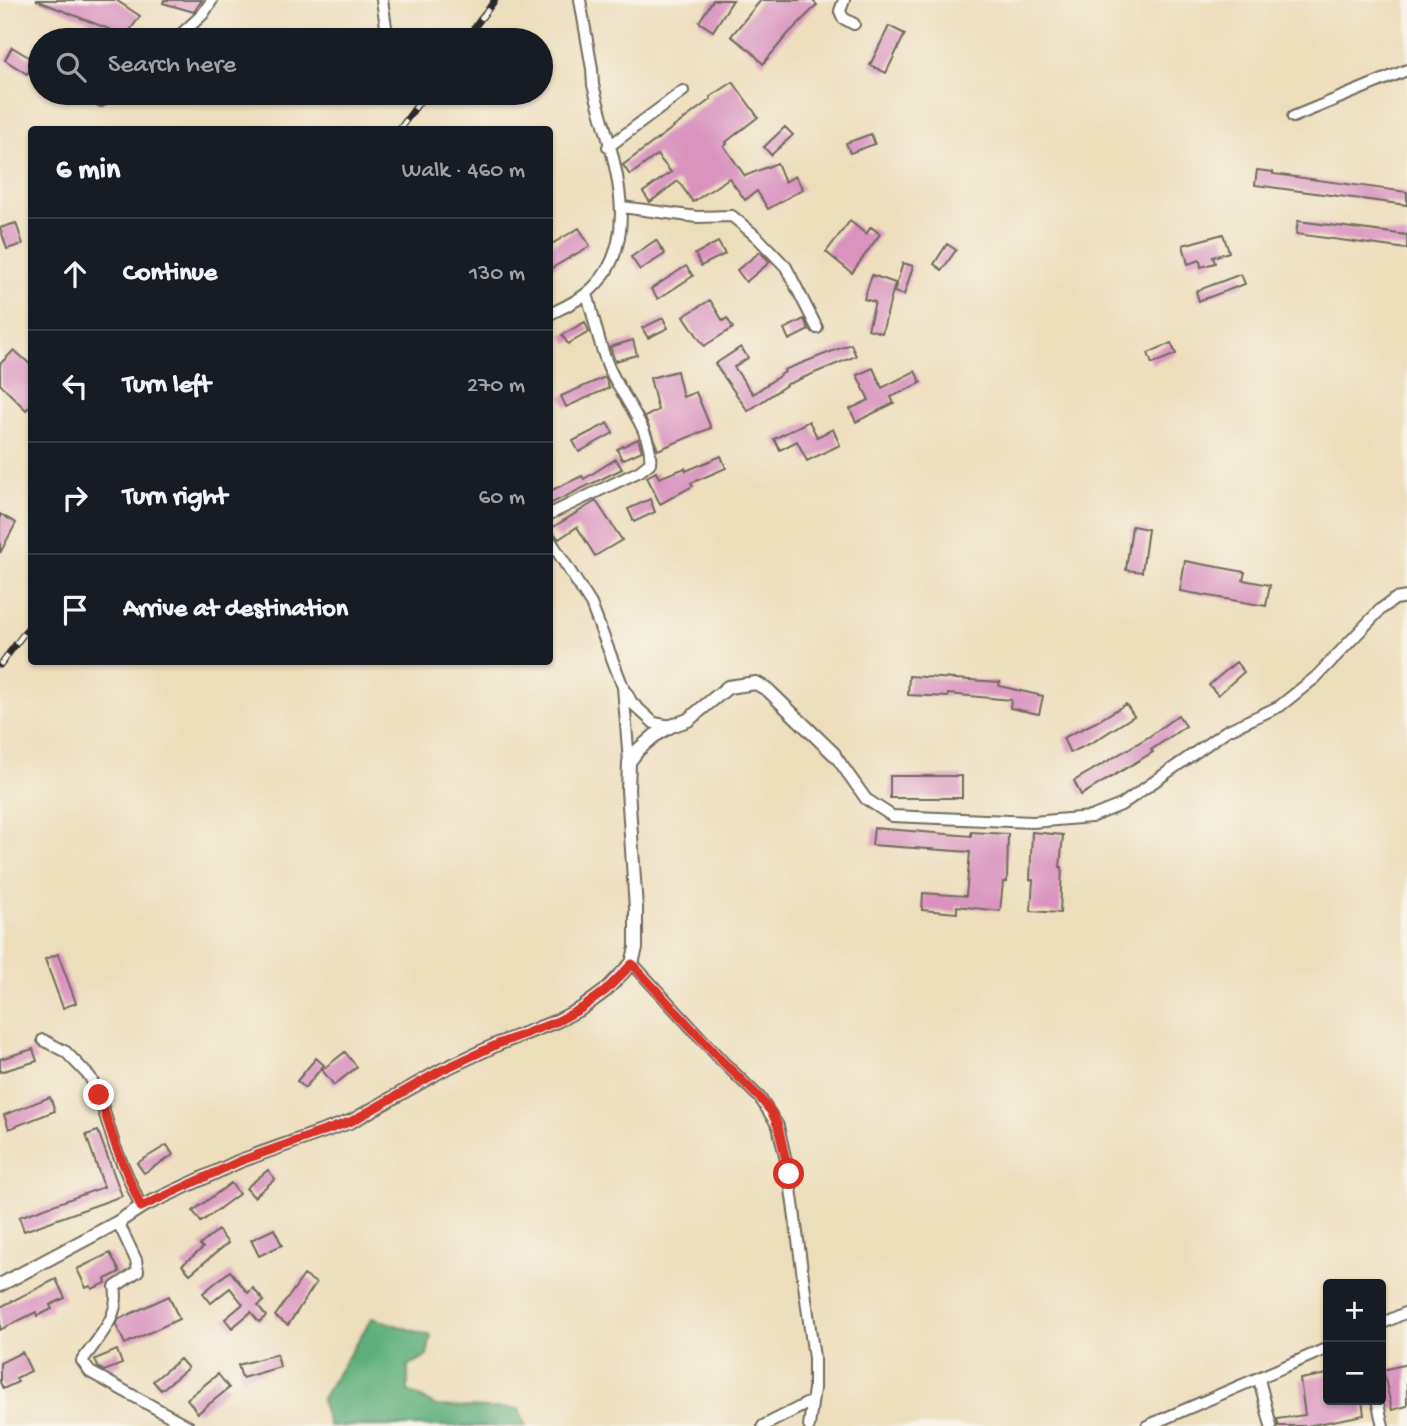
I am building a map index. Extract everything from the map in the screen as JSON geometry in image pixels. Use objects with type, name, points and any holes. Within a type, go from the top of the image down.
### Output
[{"type":"street","points":[[188,28],[203,15],[212,0]]},
{"type":"street","points":[[382,0],[386,28]]},
{"type":"street","points":[[553,312],[587,294],[603,275],[618,245],[622,227],[622,207],[593,85],[580,0]]},
{"type":"street","points":[[844,0],[840,11],[843,18],[854,24]]},
{"type":"street","points":[[1293,117],[1407,70]]},
{"type":"street","points":[[608,146],[682,91]]},
{"type":"street","points":[[622,207],[697,217],[732,216],[786,267],[817,328]]},
{"type":"street","points":[[553,513],[640,471],[650,463],[651,455],[646,436],[606,362],[587,294]]},
{"type":"street","points":[[553,545],[591,604],[623,687],[632,703],[654,723],[671,726]]},
{"type":"street","points":[[629,762],[643,744],[671,726],[688,720],[728,687],[756,683],[768,690],[834,754],[866,799],[892,816],[1033,821],[1091,817],[1121,805],[1226,731],[1280,706],[1316,677],[1381,610],[1395,599],[1407,597]]},
{"type":"street","points":[[0,1285],[141,1207],[240,1161],[352,1121],[442,1070],[498,1044],[558,1021],[605,991],[632,964],[636,930],[623,687]]},
{"type":"street","points":[[632,964],[760,1098],[778,1126],[789,1174],[809,1310],[814,1359],[809,1426]]},
{"type":"street","points":[[43,1040],[66,1052],[90,1077],[141,1207]]},
{"type":"street","points":[[118,1222],[136,1260],[138,1271],[115,1287],[117,1298],[110,1321],[82,1361],[90,1372],[188,1426]]},
{"type":"street","points":[[1386,1322],[1407,1312]]},
{"type":"street","points":[[1147,1426],[1323,1350]]},
{"type":"street","points":[[1259,1379],[1271,1426]]},
{"type":"street","points":[[763,1426],[812,1401]]},
{"type":"street","points":[[1378,1405],[1383,1426]]},
{"type":"green space","points":[[372,1318],[431,1336],[427,1356],[408,1366],[408,1391],[436,1406],[519,1409],[526,1426],[329,1426],[321,1400]]},
{"type":"building","points":[[36,0],[116,0],[140,16],[132,28],[106,28]]},
{"type":"building","points":[[164,0],[202,0],[194,12],[163,3]]},
{"type":"building","points":[[713,0],[733,0],[713,31],[699,22]]},
{"type":"building","points":[[761,0],[812,0],[817,5],[763,64],[731,36]]},
{"type":"building","points":[[889,26],[905,34],[886,73],[870,65]]},
{"type":"building","points":[[12,47],[28,57],[28,72],[27,74],[5,60]]},
{"type":"building","points":[[733,82],[758,117],[724,146],[745,176],[777,163],[785,182],[795,176],[803,189],[768,209],[757,191],[745,200],[729,178],[693,202],[678,181],[650,202],[643,192],[671,172],[657,155],[630,175],[623,165]]},
{"type":"building","points":[[785,127],[793,135],[771,155],[764,147]]},
{"type":"building","points":[[871,134],[875,144],[850,153],[846,143]]},
{"type":"building","points":[[1257,170],[1407,192],[1407,205],[1255,185]]},
{"type":"building","points":[[850,221],[866,234],[871,227],[880,234],[852,273],[826,252]]},
{"type":"building","points":[[1298,221],[1407,235],[1407,249],[1296,234]]},
{"type":"building","points":[[16,223],[23,244],[7,249],[0,228]]},
{"type":"building","points":[[579,228],[590,246],[553,267],[553,243]]},
{"type":"building","points":[[1223,234],[1229,252],[1213,257],[1215,263],[1201,267],[1200,260],[1188,264],[1183,245]]},
{"type":"building","points":[[656,240],[665,254],[640,270],[631,257]]},
{"type":"building","points":[[718,242],[725,254],[701,266],[695,254]]},
{"type":"building","points":[[947,244],[956,250],[942,270],[934,264]]},
{"type":"building","points":[[760,252],[770,262],[746,282],[737,270]]},
{"type":"building","points":[[903,263],[913,266],[904,295],[894,292]]},
{"type":"building","points":[[686,266],[693,276],[658,299],[651,289]]},
{"type":"building","points":[[1241,274],[1245,284],[1199,301],[1196,291]]},
{"type":"building","points":[[872,275],[895,283],[882,333],[868,329],[875,302],[864,299]]},
{"type":"building","points":[[710,300],[723,321],[727,318],[733,328],[704,346],[684,316]]},
{"type":"building","points":[[663,318],[668,328],[648,338],[642,328]]},
{"type":"building","points":[[804,319],[809,330],[789,340],[784,329]]},
{"type":"building","points":[[585,322],[589,332],[568,344],[562,335]]},
{"type":"building","points":[[633,340],[637,355],[615,361],[610,347]]},
{"type":"building","points":[[1171,343],[1176,354],[1152,364],[1148,353]]},
{"type":"building","points":[[851,344],[856,356],[788,384],[748,411],[715,364],[741,347],[748,358],[734,367],[753,394],[785,372],[784,370]]},
{"type":"building","points":[[14,350],[28,362],[26,410],[0,384],[0,364]]},
{"type":"building","points":[[873,368],[882,388],[915,371],[921,383],[891,397],[894,403],[856,422],[850,409],[869,400],[857,375]]},
{"type":"building","points":[[677,371],[683,397],[696,392],[711,428],[658,450],[645,417],[658,410],[650,378]]},
{"type":"building","points":[[605,377],[609,388],[566,407],[561,396]]},
{"type":"building","points":[[809,421],[817,437],[833,429],[840,445],[807,461],[797,441],[780,450],[774,439]]},
{"type":"building","points":[[608,423],[613,433],[579,452],[573,441]]},
{"type":"building","points":[[638,439],[642,451],[622,460],[617,449]]},
{"type":"building","points":[[721,456],[726,468],[691,483],[693,486],[660,504],[647,477],[656,472],[659,478],[685,468],[686,471]]},
{"type":"building","points":[[616,459],[622,469],[553,503],[553,490],[582,476],[584,479]]},
{"type":"building","points":[[650,499],[655,512],[634,522],[628,509]]},
{"type":"building","points":[[596,501],[622,540],[595,556],[577,527],[559,539],[553,532],[553,527]]},
{"type":"building","points":[[0,514],[16,523],[0,553]]},
{"type":"building","points":[[1132,526],[1148,529],[1142,572],[1126,570]]},
{"type":"building","points":[[1185,561],[1245,572],[1243,580],[1270,585],[1266,606],[1180,591]]},
{"type":"building","points":[[1236,662],[1244,672],[1218,695],[1209,685]]},
{"type":"building","points":[[909,676],[1000,682],[999,686],[1043,696],[1039,714],[1010,708],[1011,700],[948,694],[948,697],[908,695]]},
{"type":"building","points":[[1126,704],[1134,716],[1070,753],[1063,738]]},
{"type":"building","points":[[1178,715],[1186,726],[1151,750],[1153,752],[1081,795],[1074,781],[1150,736]]},
{"type":"building","points":[[890,776],[962,776],[962,798],[890,798]]},
{"type":"building","points":[[874,828],[971,836],[971,832],[1008,834],[1007,882],[1003,882],[1000,911],[957,906],[957,913],[922,910],[923,893],[966,896],[970,852],[872,845]]},
{"type":"building","points":[[1032,832],[1063,835],[1060,913],[1031,911]]},
{"type":"building","points":[[58,954],[76,1003],[63,1008],[45,959]]},
{"type":"building","points":[[33,1049],[37,1061],[0,1072],[0,1059]]},
{"type":"building","points":[[345,1052],[357,1067],[334,1085],[322,1070]]},
{"type":"building","points":[[316,1058],[324,1065],[305,1088],[297,1081]]},
{"type":"building","points":[[50,1097],[55,1111],[9,1129],[4,1115]]},
{"type":"building","points":[[98,1131],[122,1196],[24,1231],[19,1217],[104,1187],[86,1135]]},
{"type":"building","points":[[167,1145],[173,1155],[144,1173],[137,1163]]},
{"type":"building","points":[[268,1170],[275,1179],[254,1197],[246,1188]]},
{"type":"building","points":[[231,1183],[239,1194],[201,1222],[193,1211]]},
{"type":"building","points":[[274,1229],[282,1245],[259,1256],[251,1240]]},
{"type":"building","points":[[218,1230],[228,1243],[190,1274],[182,1265],[203,1248],[200,1245]]},
{"type":"building","points":[[110,1253],[120,1272],[105,1279],[106,1283],[92,1289],[90,1286],[86,1288],[77,1269]]},
{"type":"building","points":[[230,1271],[248,1293],[253,1288],[264,1301],[258,1306],[266,1316],[259,1322],[251,1312],[232,1328],[225,1319],[243,1304],[230,1288],[211,1303],[203,1293]]},
{"type":"building","points":[[304,1275],[316,1283],[288,1325],[275,1316]]},
{"type":"building","points":[[56,1279],[65,1298],[50,1305],[52,1309],[37,1316],[36,1312],[0,1330],[0,1307]]},
{"type":"building","points":[[169,1296],[179,1319],[125,1344],[116,1325],[119,1319]]},
{"type":"building","points":[[117,1350],[122,1364],[104,1371],[98,1367],[95,1359]]},
{"type":"building","points":[[22,1352],[31,1371],[16,1378],[18,1382],[3,1389],[0,1382],[0,1363]]},
{"type":"building","points":[[277,1354],[280,1367],[242,1378],[238,1365]]},
{"type":"building","points":[[180,1359],[188,1368],[161,1390],[153,1381]]},
{"type":"building","points":[[1407,1364],[1407,1406],[1392,1410],[1386,1369]]},
{"type":"building","points":[[218,1374],[229,1388],[198,1413],[187,1399]]},
{"type":"building","points":[[1323,1375],[1323,1405],[1363,1405],[1364,1415],[1307,1426],[1279,1426],[1277,1419],[1305,1415],[1300,1379]]},
{"type":"railway","points":[[474,28],[495,0]]},
{"type":"railway","points":[[402,126],[417,105]]},
{"type":"railway","points":[[0,665],[28,628]]},
{"type":"route","points":[[99,1095],[128,1180],[141,1207],[240,1161],[352,1121],[442,1070],[498,1044],[558,1021],[605,991],[632,964],[772,1113],[783,1142],[789,1174]]}]
